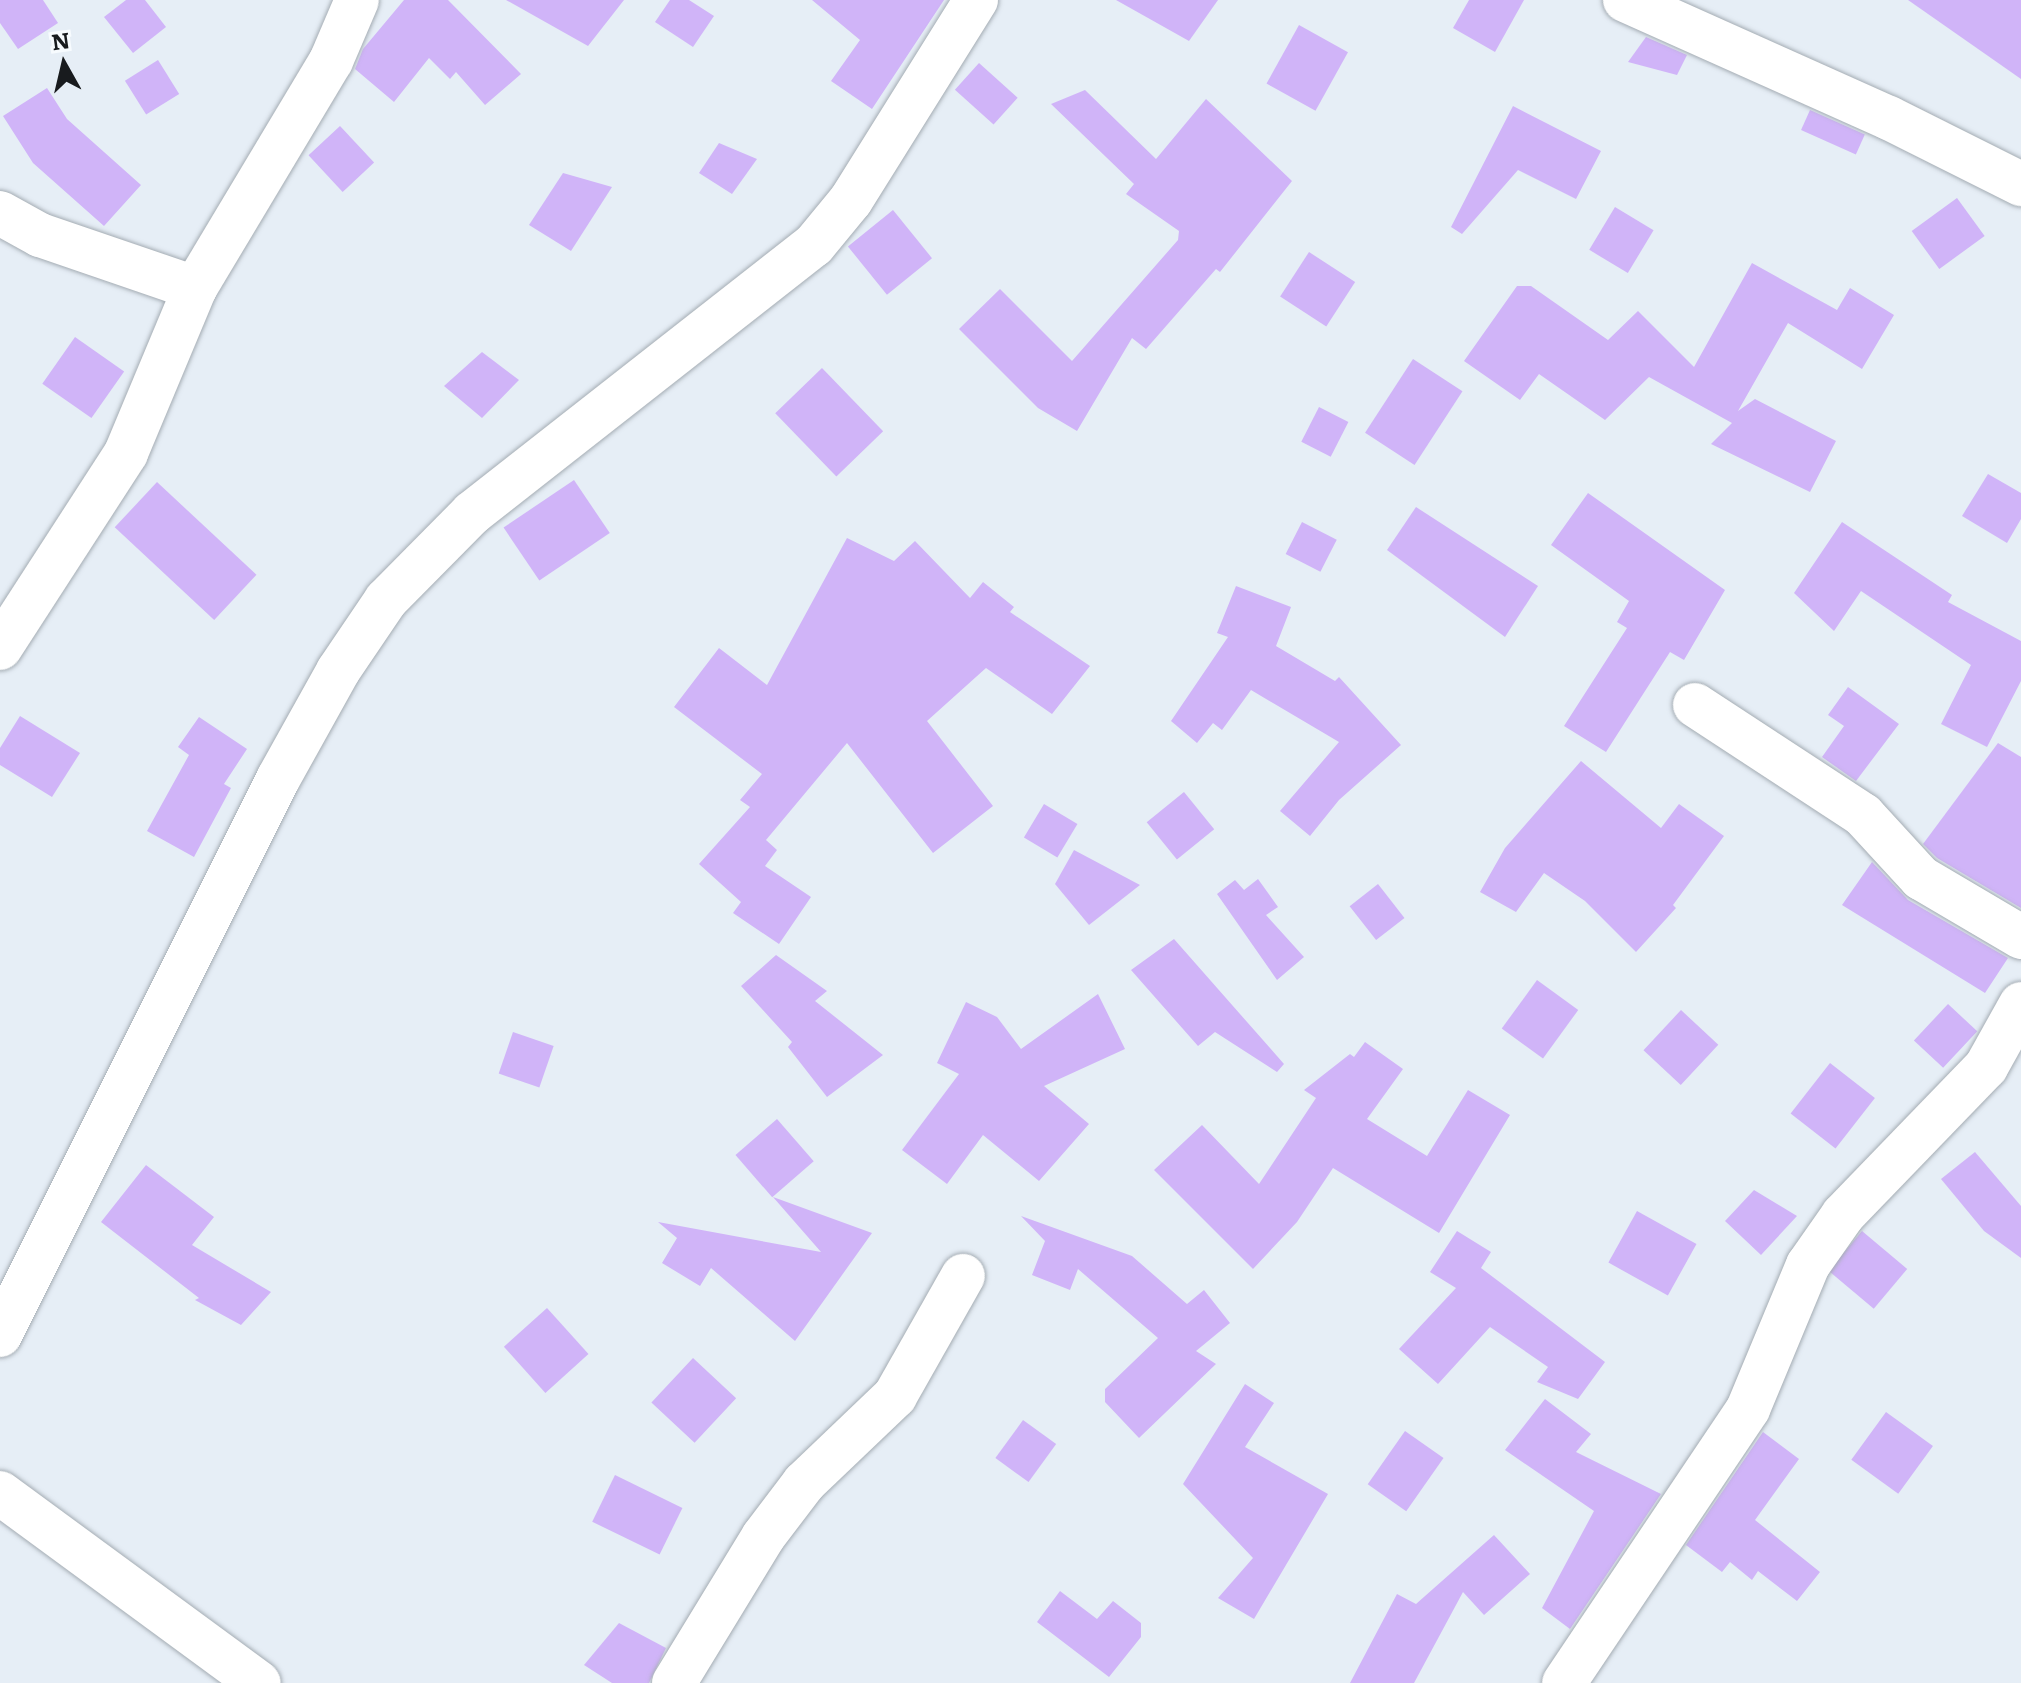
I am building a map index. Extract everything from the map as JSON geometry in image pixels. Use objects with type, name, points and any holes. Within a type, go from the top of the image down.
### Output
[{"type":"street","points":[[0,648],[126,453],[195,288],[331,61],[357,0]]},
{"type":"street","points":[[0,1335],[278,779],[338,671],[386,600],[472,513],[814,245],[851,200],[976,0]]},
{"type":"street","points":[[1625,0],[1889,118],[2021,184]]},
{"type":"street","points":[[0,213],[40,235],[195,288]]},
{"type":"street","points":[[1695,705],[1863,815],[1921,878],[2021,937]]},
{"type":"street","points":[[1564,1683],[1748,1409],[1808,1265],[1843,1215],[1986,1067],[2021,1004]]},
{"type":"street","points":[[674,1683],[763,1537],[795,1494],[895,1396],[963,1276]]},
{"type":"street","points":[[0,1493],[259,1683]]},
{"type":"building","points":[[0,0],[43,0],[58,23],[18,49],[0,23]]},
{"type":"building","points":[[126,0],[145,0],[166,27],[133,53],[104,17]]},
{"type":"building","points":[[404,0],[448,0],[521,74],[485,105],[456,72],[450,79],[429,58],[394,102],[355,69],[363,49]]},
{"type":"building","points":[[506,0],[624,0],[588,46]]},
{"type":"building","points":[[670,0],[689,0],[714,16],[693,47],[655,22]]},
{"type":"building","points":[[812,0],[944,0],[872,109],[831,81],[860,40]]},
{"type":"building","points":[[1116,0],[1218,0],[1189,41]]},
{"type":"building","points":[[1469,0],[1524,0],[1495,52],[1453,28]]},
{"type":"building","points":[[1908,0],[2021,0],[2021,79]]},
{"type":"building","points":[[1299,25],[1348,52],[1315,111],[1267,84]]},
{"type":"building","points":[[1646,37],[1687,55],[1677,75],[1628,62]]},
{"type":"building","points":[[158,60],[179,94],[146,115],[125,81]]},
{"type":"building","points":[[979,63],[1018,98],[994,125],[955,90]]},
{"type":"building","points":[[47,88],[67,119],[141,185],[104,226],[33,163],[3,116]]},
{"type":"building","points":[[1085,90],[1156,159],[1206,99],[1292,181],[1220,272],[1216,269],[1146,349],[1132,338],[1077,431],[1038,408],[959,329],[1000,289],[1072,361],[1178,240],[1179,231],[1126,194],[1134,184],[1051,104]]},
{"type":"building","points":[[1513,106],[1601,151],[1576,199],[1518,170],[1462,234],[1451,227]]},
{"type":"building","points":[[1810,110],[1865,134],[1856,155],[1801,130]]},
{"type":"building","points":[[340,126],[374,163],[343,192],[309,155]]},
{"type":"building","points":[[719,143],[757,159],[732,194],[699,173]]},
{"type":"building","points":[[563,173],[612,187],[571,251],[529,225]]},
{"type":"building","points":[[1957,198],[1985,236],[1939,269],[1912,231]]},
{"type":"building","points":[[1615,207],[1654,230],[1628,273],[1589,250]]},
{"type":"building","points":[[893,210],[932,258],[887,295],[848,247]]},
{"type":"building","points":[[1309,252],[1355,282],[1326,326],[1280,296]]},
{"type":"building","points":[[1752,263],[1837,310],[1850,288],[1894,315],[1862,369],[1788,323],[1738,411],[1755,399],[1836,441],[1810,492],[1711,444],[1732,423],[1649,377],[1605,420],[1539,374],[1520,400],[1464,361],[1517,286],[1531,286],[1608,340],[1638,311],[1694,367]]},
{"type":"building","points":[[75,337],[124,371],[91,418],[42,384]]},
{"type":"building","points":[[482,352],[519,380],[482,418],[444,386]]},
{"type":"building","points":[[1413,359],[1462,391],[1415,465],[1365,433]]},
{"type":"building","points":[[822,368],[883,431],[836,476],[775,413]]},
{"type":"building","points":[[1319,407],[1348,422],[1331,457],[1301,442]]},
{"type":"building","points":[[1988,474],[2021,493],[2021,519],[2007,543],[1962,516]]},
{"type":"building","points":[[574,480],[610,533],[539,581],[504,528]]},
{"type":"building","points":[[157,482],[256,575],[214,620],[115,527]]},
{"type":"building","points":[[1588,493],[1725,590],[1684,660],[1670,652],[1606,752],[1564,726],[1627,628],[1617,622],[1629,601],[1551,545]]},
{"type":"building","points":[[1416,507],[1538,586],[1505,637],[1387,550]]},
{"type":"building","points":[[1302,522],[1337,540],[1320,572],[1286,554]]},
{"type":"building","points":[[1842,522],[1952,595],[1948,602],[2021,641],[2021,681],[1987,747],[1941,724],[1971,665],[1861,591],[1834,631],[1794,593]]},
{"type":"building","points":[[847,538],[894,561],[915,541],[970,598],[983,582],[1014,607],[1010,612],[1090,666],[1052,714],[986,668],[927,721],[993,806],[933,853],[847,743],[766,840],[777,850],[765,866],[811,897],[779,944],[733,913],[741,902],[699,864],[750,807],[740,800],[762,774],[674,707],[719,648],[767,685]]},
{"type":"building","points":[[1236,586],[1291,607],[1276,646],[1335,681],[1339,677],[1401,745],[1339,800],[1310,836],[1280,811],[1339,742],[1251,690],[1222,730],[1213,723],[1197,743],[1171,721],[1228,637],[1217,633]]},
{"type":"building","points":[[1848,687],[1899,724],[1856,781],[1822,757],[1844,726],[1828,715]]},
{"type":"building","points":[[20,716],[80,753],[52,797],[0,765],[0,748]]},
{"type":"building","points":[[199,717],[247,749],[224,784],[231,788],[194,857],[147,831],[189,755],[178,747]]},
{"type":"building","points":[[1998,743],[2021,757],[2021,908],[1937,858],[1923,844]]},
{"type":"building","points":[[1581,761],[1661,828],[1679,804],[1724,836],[1673,905],[1676,908],[1636,952],[1585,901],[1544,873],[1516,912],[1480,892],[1505,848]]},
{"type":"building","points":[[1184,792],[1214,829],[1177,860],[1147,822]]},
{"type":"building","points":[[1044,804],[1077,824],[1057,858],[1024,837]]},
{"type":"building","points":[[1074,850],[1140,885],[1089,925],[1055,884]]},
{"type":"building","points":[[1872,862],[1908,900],[2008,958],[1985,993],[1842,905]]},
{"type":"building","points":[[1258,879],[1278,907],[1266,915],[1304,957],[1277,980],[1217,894],[1235,880],[1244,890]]},
{"type":"building","points":[[1378,884],[1404,918],[1376,940],[1350,906]]},
{"type":"building","points":[[1174,939],[1284,1064],[1277,1072],[1215,1032],[1198,1046],[1131,970]]},
{"type":"building","points":[[776,955],[827,991],[815,1001],[883,1055],[827,1097],[788,1047],[792,1042],[741,986]]},
{"type":"building","points":[[1537,980],[1578,1010],[1543,1059],[1502,1029]]},
{"type":"building","points":[[1098,994],[1125,1049],[1044,1086],[1089,1124],[1039,1181],[983,1135],[947,1184],[902,1150],[959,1074],[937,1063],[966,1002],[997,1017],[1021,1049]]},
{"type":"building","points":[[1948,1004],[1977,1031],[1943,1068],[1914,1041]]},
{"type":"building","points":[[1681,1010],[1718,1045],[1681,1085],[1643,1050]]},
{"type":"building","points":[[513,1032],[554,1046],[539,1088],[499,1074]]},
{"type":"building","points":[[1365,1042],[1403,1069],[1367,1119],[1427,1156],[1468,1090],[1510,1115],[1439,1233],[1333,1168],[1297,1222],[1253,1269],[1154,1170],[1202,1125],[1259,1184],[1316,1098],[1304,1090],[1350,1054],[1354,1057]]},
{"type":"building","points":[[1830,1063],[1875,1098],[1836,1149],[1791,1113]]},
{"type":"building","points":[[777,1119],[814,1161],[772,1197],[735,1155]]},
{"type":"building","points":[[1975,1152],[2021,1206],[2021,1258],[1984,1231],[1941,1179]]},
{"type":"building","points":[[146,1165],[214,1217],[192,1245],[271,1292],[241,1325],[195,1300],[199,1298],[101,1222]]},
{"type":"building","points":[[1754,1190],[1797,1216],[1761,1255],[1725,1221]]},
{"type":"building","points":[[773,1197],[872,1233],[795,1341],[711,1268],[700,1286],[662,1263],[677,1238],[658,1222],[821,1252]]},
{"type":"building","points":[[1637,1211],[1696,1244],[1668,1296],[1608,1263]]},
{"type":"building","points":[[1021,1216],[1132,1256],[1187,1304],[1204,1290],[1230,1323],[1196,1351],[1216,1364],[1139,1438],[1105,1402],[1105,1389],[1158,1338],[1078,1269],[1070,1290],[1032,1275],[1045,1241]]},
{"type":"building","points":[[1457,1231],[1491,1252],[1481,1268],[1605,1362],[1578,1399],[1537,1382],[1548,1367],[1490,1327],[1438,1384],[1399,1349],[1456,1288],[1430,1272]]},
{"type":"building","points":[[1862,1231],[1907,1269],[1874,1309],[1829,1271]]},
{"type":"building","points":[[547,1308],[588,1354],[545,1393],[504,1347]]},
{"type":"building","points":[[693,1358],[736,1398],[695,1443],[651,1403]]},
{"type":"building","points":[[1245,1384],[1274,1403],[1245,1447],[1328,1494],[1254,1619],[1218,1598],[1253,1558],[1183,1484]]},
{"type":"building","points":[[1545,1399],[1591,1434],[1576,1452],[1661,1494],[1570,1629],[1542,1608],[1594,1511],[1505,1450]]},
{"type":"building","points":[[1886,1412],[1933,1446],[1898,1494],[1851,1460]]},
{"type":"building","points":[[1023,1420],[1056,1444],[1029,1482],[995,1458]]},
{"type":"building","points":[[1405,1431],[1444,1458],[1406,1511],[1368,1484]]},
{"type":"building","points":[[1763,1432],[1799,1459],[1755,1520],[1820,1572],[1797,1601],[1758,1571],[1752,1580],[1730,1562],[1722,1572],[1686,1545]]},
{"type":"building","points":[[615,1475],[682,1508],[660,1555],[592,1522]]},
{"type":"building","points":[[1494,1535],[1530,1574],[1484,1615],[1463,1592],[1414,1683],[1350,1683],[1397,1594],[1416,1604]]},
{"type":"building","points":[[1060,1591],[1097,1619],[1113,1601],[1141,1623],[1141,1637],[1109,1677],[1037,1622]]},
{"type":"building","points":[[619,1623],[666,1648],[649,1683],[612,1683],[584,1665]]}]
